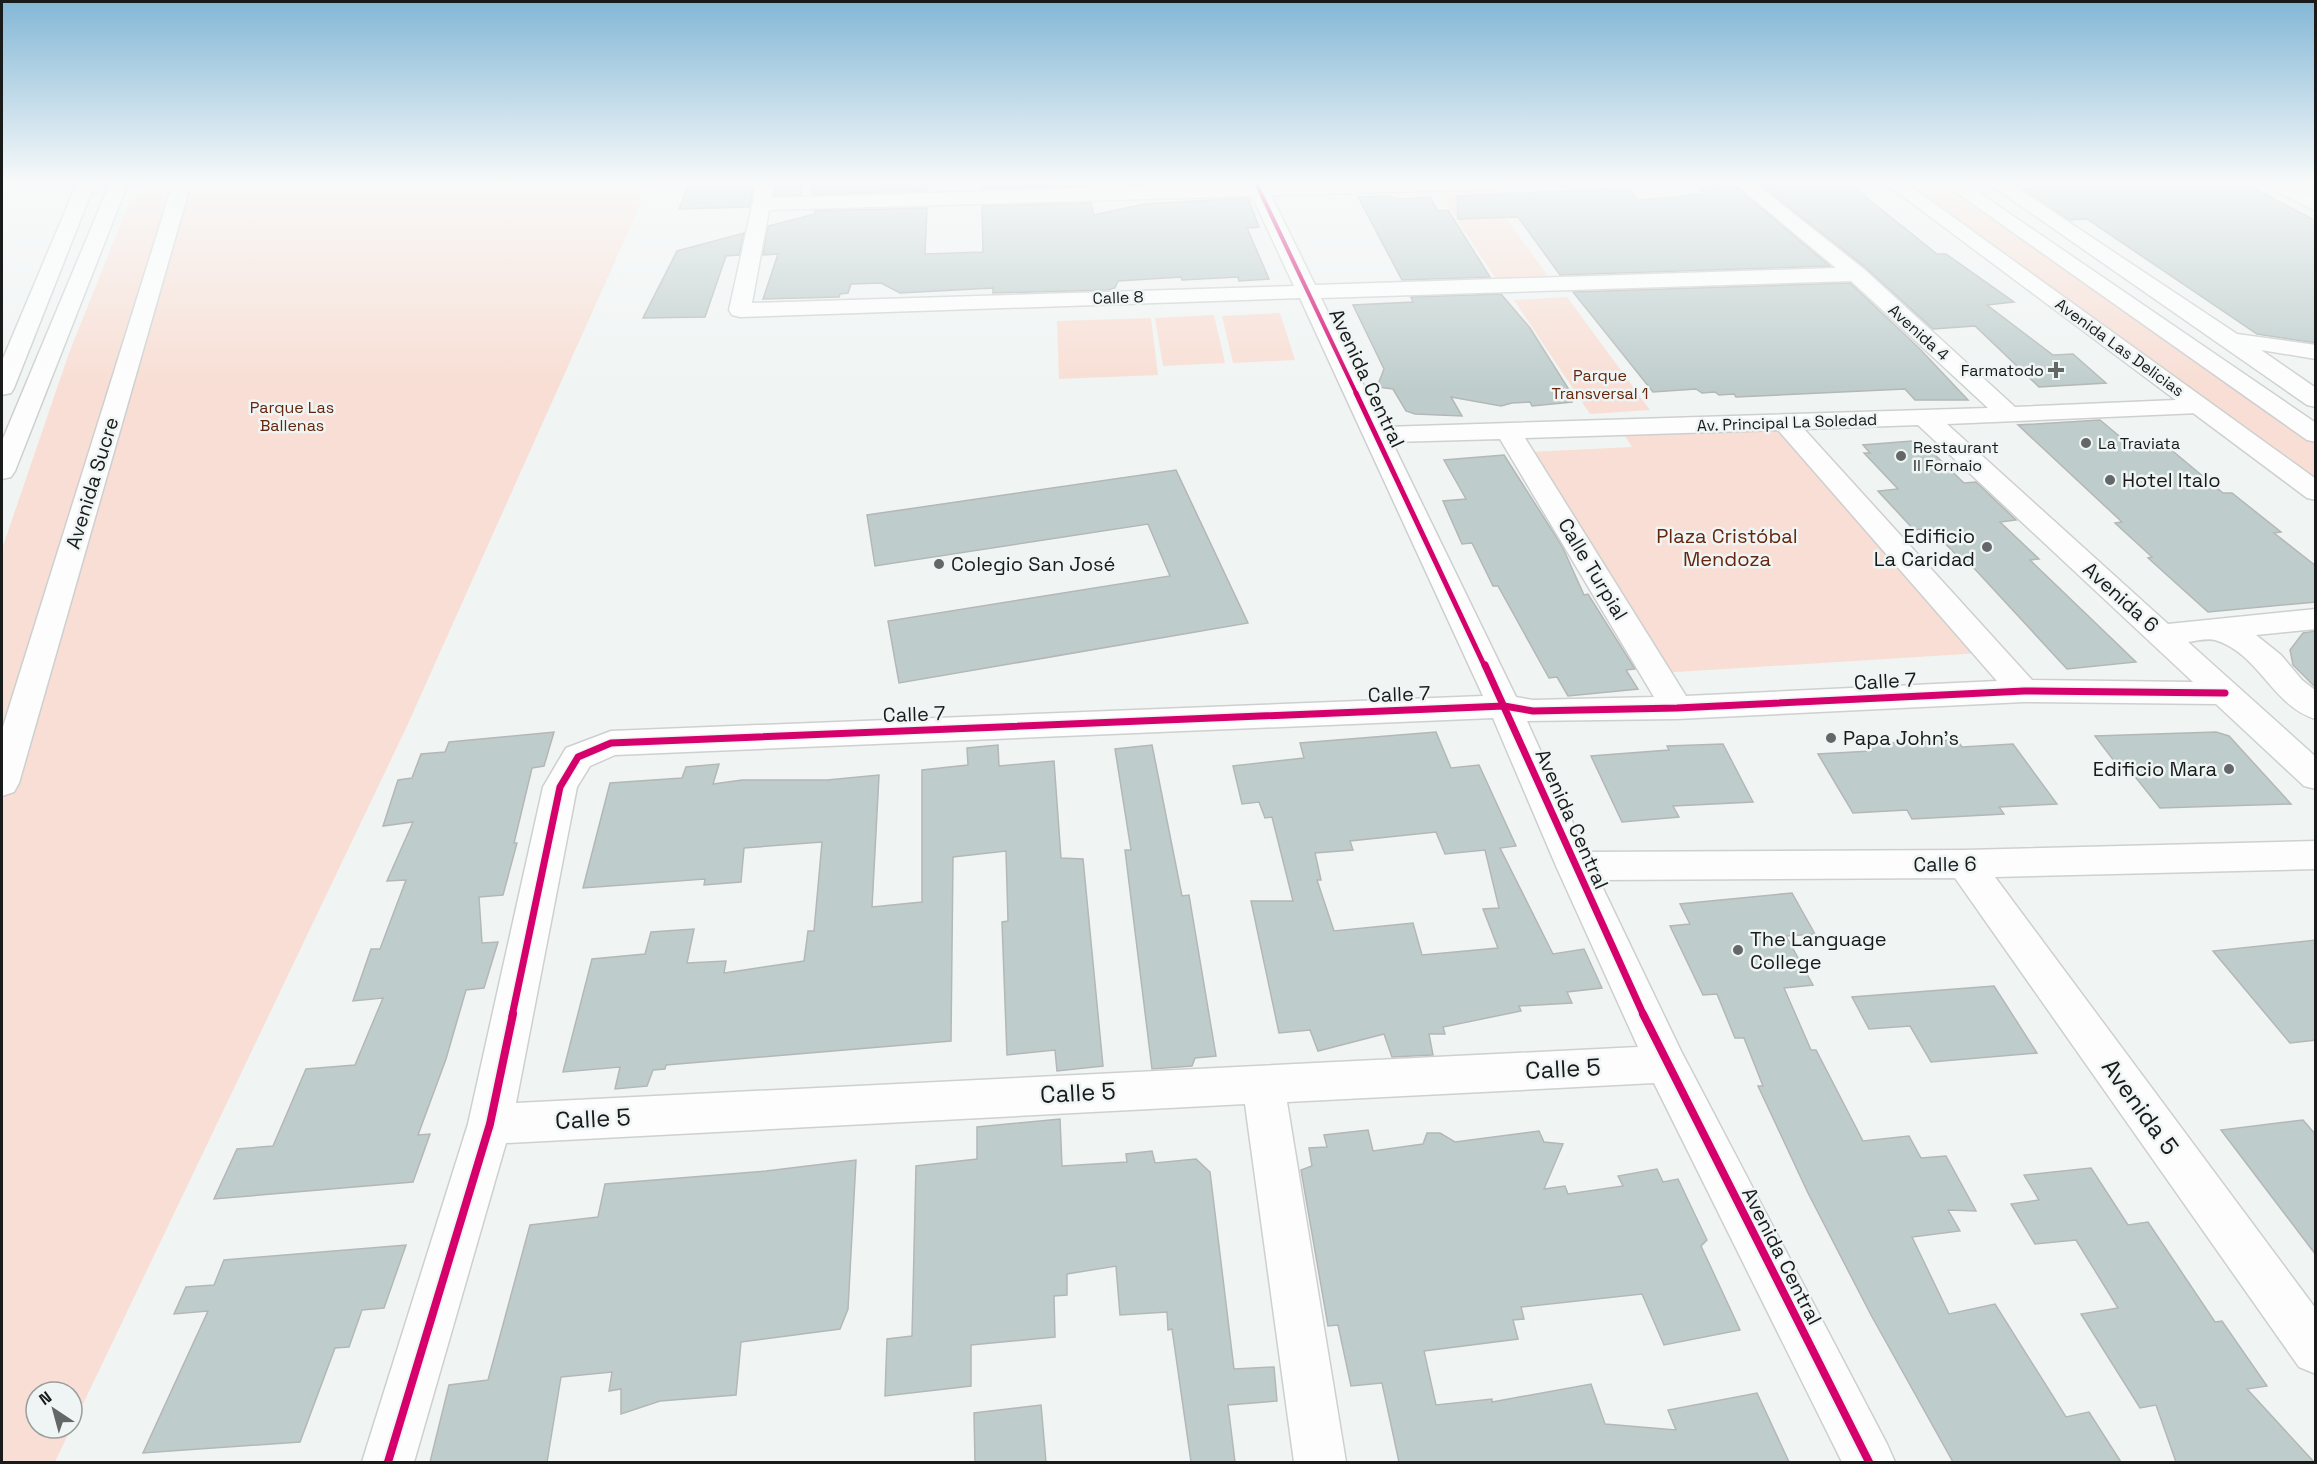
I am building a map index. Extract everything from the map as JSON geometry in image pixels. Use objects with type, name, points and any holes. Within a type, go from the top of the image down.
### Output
[{"type":"street","points":[[2,388],[58,251]]},
{"type":"street","points":[[2,471],[91,251]]},
{"type":"street","name":"Avenida Sucre","points":[[2,783],[162,251]]},
{"type":"street","name":"Calle 8","points":[[751,251],[740,310],[1856,274]]},
{"type":"street","name":"Avenida Central","points":[[1289,251],[1504,706],[1574,866],[1666,1064],[1869,1462]]},
{"type":"street","name":"Avenida 4","points":[[1828,251],[1856,274],[2010,415]]},
{"type":"street","name":"Avenida Las Delicias","points":[[1988,251],[2316,492]]},
{"type":"street","name":"Avenida Las Delicias","points":[[2051,251],[2241,384],[2315,444]]},
{"type":"street","points":[[2099,251],[2316,400]]},
{"type":"street","points":[[2190,348],[2191,322],[2194,315]]},
{"type":"street","points":[[2081,319],[2096,322],[2168,372],[2206,383],[2241,384]]},
{"type":"street","points":[[2110,332],[2127,340],[2157,343],[2164,341],[2166,337],[2158,325]]},
{"type":"street","points":[[2220,333],[2265,345],[2316,354]]},
{"type":"street","points":[[2199,406],[2241,384],[2316,354]]},
{"type":"street","points":[[2199,406],[2268,424],[2315,444]]},
{"type":"street","name":"Av. Principal La Soledad","points":[[1375,435],[1925,418],[2199,406]]},
{"type":"street","name":"Avenida 6","points":[[1925,418],[2316,777]]},
{"type":"street","points":[[1783,421],[2024,691]]},
{"type":"street","name":"Calle Turpial","points":[[1508,431],[1677,708]]},
{"type":"street","points":[[2261,452],[2262,443],[2273,438],[2315,444]]},
{"type":"street","points":[[2162,634],[2316,619]]},
{"type":"street","points":[[2217,629],[2244,641],[2270,662],[2291,688],[2316,708]]},
{"type":"street","name":"Calle 7","points":[[490,1124],[560,787],[578,757],[611,743],[1504,706],[1533,711],[1677,708],[2024,691],[2225,693]]},
{"type":"street","name":"Calle 6","points":[[1574,866],[1965,864],[2316,855]]},
{"type":"street","name":"Avenida 5","points":[[1965,864],[2316,1350]]},
{"type":"street","name":"Calle 5","points":[[490,1124],[1666,1064]]},
{"type":"street","points":[[1263,1084],[1320,1462]]},
{"type":"street","points":[[388,1462],[490,1124]]},
{"type":"green space","name":"Parque Las Ballenas","points":[[110,251],[619,251],[407,726],[84,1402],[84,1380],[24,1380],[24,1440],[65,1440],[55,1462],[2,1462],[2,549],[69,353]]},
{"type":"green space","points":[[1478,251],[1530,251],[1548,276],[1496,279]]},
{"type":"green space","points":[[1994,251],[2050,251],[2315,435],[2315,492],[2167,371]]},
{"type":"green space","name":"Parque Transversal 1","points":[[1567,297],[1650,410],[1590,414],[1514,300]]},
{"type":"green space","points":[[1280,313],[1295,360],[1233,363],[1222,316]]},
{"type":"green space","points":[[1214,315],[1225,363],[1163,366],[1155,318]]},
{"type":"green space","points":[[1151,318],[1158,375],[1059,379],[1057,321]]},
{"type":"green space","name":"Plaza Cristóbal Mendoza","points":[[1780,425],[1981,653],[1660,673],[1529,452],[1632,447],[1621,430]]},
{"type":"building","points":[[677,251],[740,251],[739,255],[726,256],[705,317],[643,318]]},
{"type":"building","points":[[764,251],[925,251],[925,254],[1257,251],[1269,279],[1239,281],[1238,277],[1182,280],[1181,277],[1118,281],[1115,288],[1108,290],[993,293],[993,288],[900,293],[881,283],[851,284],[848,293],[840,294],[839,297],[763,299],[778,254],[763,255]]},
{"type":"building","points":[[1387,251],[1474,251],[1490,277],[1402,280]]},
{"type":"building","points":[[1543,251],[1812,251],[1830,266],[1560,275]]},
{"type":"building","points":[[1845,251],[1934,251],[1937,254],[1946,254],[2014,302],[1987,305],[2053,355],[2073,354],[2106,383],[2039,387],[1975,326],[1933,329]]},
{"type":"building","points":[[2135,251],[2316,251],[2316,343],[2257,334]]},
{"type":"building","points":[[1850,283],[1919,348],[1968,400],[1915,400],[1905,389],[1736,397],[1734,394],[1702,393],[1696,389],[1653,392],[1573,292]]},
{"type":"building","points":[[1501,294],[1530,328],[1573,396],[1569,397],[1572,402],[1532,406],[1530,402],[1512,403],[1501,406],[1451,397],[1462,416],[1415,414],[1406,411],[1393,389],[1377,387],[1384,369],[1353,305],[1413,302],[1411,297]]},
{"type":"building","points":[[2100,420],[2136,450],[2169,448],[2223,493],[2232,493],[2281,532],[2274,533],[2316,566],[2316,602],[2208,612],[2148,558],[2152,557],[2115,523],[2122,522],[2018,425]]},
{"type":"building","points":[[1912,441],[1923,451],[1930,450],[1964,483],[1976,482],[2016,520],[2000,522],[2039,559],[2030,560],[2136,662],[2067,669],[1972,566],[1968,567],[1930,528],[1914,530],[1878,491],[1898,489],[1864,453],[1870,453],[1863,445]]},
{"type":"building","points":[[1504,455],[1562,546],[1584,595],[1588,594],[1635,669],[1626,670],[1638,689],[1568,696],[1557,677],[1549,678],[1498,586],[1493,586],[1472,543],[1462,544],[1443,501],[1466,499],[1444,460]]},
{"type":"building","points":[[1176,470],[1248,623],[899,683],[888,621],[1170,576],[1148,524],[875,566],[867,515]]},
{"type":"building","points":[[2316,631],[2316,688],[2293,665],[2290,650],[2303,633]]},
{"type":"building","points":[[554,732],[544,766],[532,768],[514,843],[517,843],[503,895],[479,897],[482,943],[498,942],[484,988],[466,990],[446,1059],[418,1135],[430,1134],[413,1182],[214,1199],[237,1149],[273,1146],[306,1069],[355,1065],[383,998],[353,1001],[371,949],[380,949],[406,880],[387,881],[413,822],[383,826],[398,780],[412,778],[421,754],[445,752],[449,742]]},
{"type":"building","points":[[1436,732],[1451,768],[1479,765],[1516,846],[1500,848],[1553,954],[1584,949],[1602,988],[1567,992],[1572,1003],[1519,1006],[1521,1011],[1443,1027],[1445,1034],[1429,1034],[1433,1055],[1392,1057],[1384,1034],[1318,1051],[1310,1030],[1279,1033],[1251,901],[1293,901],[1272,817],[1265,818],[1259,802],[1242,804],[1233,766],[1304,758],[1300,743]],"holes":[[[1436,832],[1445,854],[1485,850],[1499,908],[1483,909],[1498,948],[1422,955],[1413,923],[1334,931],[1317,880],[1321,880],[1315,853],[1353,850],[1350,841]]]},
{"type":"building","points":[[2216,732],[2229,736],[2291,804],[2160,808],[2129,769],[2121,770],[2095,736]]},
{"type":"building","points":[[1957,740],[1962,747],[2013,744],[2057,804],[1999,807],[2004,814],[1912,819],[1907,810],[1853,813],[1818,754],[1871,751],[1866,744]]},
{"type":"building","points":[[1723,744],[1753,802],[1673,806],[1679,817],[1622,822],[1591,756],[1669,750],[1667,746]]},
{"type":"building","points":[[998,745],[999,766],[1054,761],[1061,858],[1083,859],[1103,1066],[1057,1071],[1055,1050],[1007,1055],[1002,922],[1008,921],[1006,851],[953,857],[951,1041],[666,1065],[665,1069],[653,1070],[647,1086],[615,1089],[620,1067],[563,1072],[592,959],[645,954],[651,932],[694,929],[687,963],[726,961],[724,973],[804,961],[808,931],[814,931],[822,842],[744,848],[741,882],[704,885],[705,879],[583,888],[610,783],[682,778],[686,767],[719,764],[713,784],[742,780],[827,780],[879,775],[872,907],[922,902],[922,770],[968,765],[967,748]]},
{"type":"building","points":[[1152,745],[1182,896],[1189,895],[1216,1056],[1195,1058],[1192,1066],[1152,1069],[1125,850],[1131,850],[1115,749]]},
{"type":"building","points":[[1792,893],[1815,934],[1786,936],[1813,985],[1784,988],[1811,1050],[1816,1050],[1863,1141],[1909,1136],[1921,1158],[1946,1156],[1976,1211],[1948,1210],[1960,1231],[1912,1237],[1949,1314],[1995,1304],[2066,1417],[2089,1412],[2121,1462],[1953,1462],[1871,1315],[1808,1193],[1758,1086],[1763,1086],[1744,1038],[1735,1038],[1717,994],[1703,995],[1670,926],[1690,924],[1680,904]]},
{"type":"building","points":[[2316,940],[2316,1040],[2290,1043],[2213,951]]},
{"type":"building","points":[[1994,986],[2037,1053],[1931,1062],[1910,1026],[1869,1029],[1852,997]]},
{"type":"building","points":[[1060,1119],[1062,1166],[1127,1162],[1126,1154],[1152,1151],[1155,1163],[1196,1159],[1210,1172],[1234,1369],[1274,1367],[1277,1401],[1228,1405],[1235,1462],[1191,1462],[1172,1329],[1168,1330],[1167,1312],[1120,1315],[1116,1266],[1067,1274],[1067,1295],[1054,1296],[1055,1337],[971,1345],[971,1386],[885,1396],[887,1339],[912,1336],[916,1166],[977,1159],[977,1127]]},
{"type":"building","points":[[2303,1120],[2316,1135],[2316,1255],[2221,1130]]},
{"type":"building","points":[[1368,1130],[1373,1151],[1423,1144],[1427,1133],[1440,1133],[1455,1142],[1539,1131],[1544,1142],[1563,1144],[1544,1189],[1565,1186],[1568,1194],[1623,1186],[1618,1176],[1657,1169],[1663,1182],[1678,1179],[1707,1240],[1701,1246],[1740,1330],[1664,1345],[1642,1294],[1521,1307],[1524,1319],[1513,1320],[1518,1339],[1424,1351],[1436,1405],[1492,1399],[1492,1402],[1591,1384],[1605,1424],[1676,1430],[1668,1410],[1757,1393],[1789,1462],[1399,1462],[1382,1383],[1351,1386],[1338,1325],[1328,1326],[1301,1170],[1312,1166],[1309,1148],[1327,1147],[1324,1135]]},
{"type":"building","points":[[856,1160],[848,1309],[840,1329],[741,1342],[736,1395],[660,1401],[621,1414],[621,1389],[609,1391],[612,1372],[561,1377],[547,1462],[430,1462],[449,1385],[488,1380],[530,1225],[598,1217],[605,1184],[766,1171]]},
{"type":"building","points":[[2091,1168],[2128,1225],[2148,1222],[2215,1322],[2222,1321],[2267,1386],[2247,1389],[2314,1462],[2176,1462],[2156,1405],[2140,1408],[2081,1314],[2118,1308],[2076,1240],[2035,1244],[2011,1204],[2039,1200],[2024,1175]]},
{"type":"building","points":[[406,1245],[384,1308],[362,1310],[349,1347],[335,1348],[300,1442],[143,1453],[208,1311],[174,1314],[186,1287],[214,1285],[224,1260]]},
{"type":"building","points":[[1041,1405],[1046,1462],[975,1462],[974,1413]]},
{"type":"cycle path","points":[[1288,251],[1504,706],[1574,866],[1666,1064],[1869,1462]]},
{"type":"cycle path","points":[[388,1462],[490,1124],[560,787],[578,757],[611,743],[1504,706],[1533,711],[1677,708],[2024,691],[2225,693]]},
{"type":"place","name":"Farmatodo","points":[[2056,370]]},
{"type":"place","name":"La Traviata","points":[[2086,443]]},
{"type":"place","name":"Restaurant Il Fornaio","points":[[1901,456]]},
{"type":"place","name":"Hotel Italo","points":[[2110,480]]},
{"type":"place","name":"Edificio La Caridad","points":[[1987,547]]},
{"type":"place","name":"Colegio San José","points":[[939,564]]},
{"type":"place","name":"Papa John's","points":[[1831,738]]},
{"type":"place","name":"Edificio Mara","points":[[2229,769]]},
{"type":"place","name":"The Language College","points":[[1738,950]]}]
